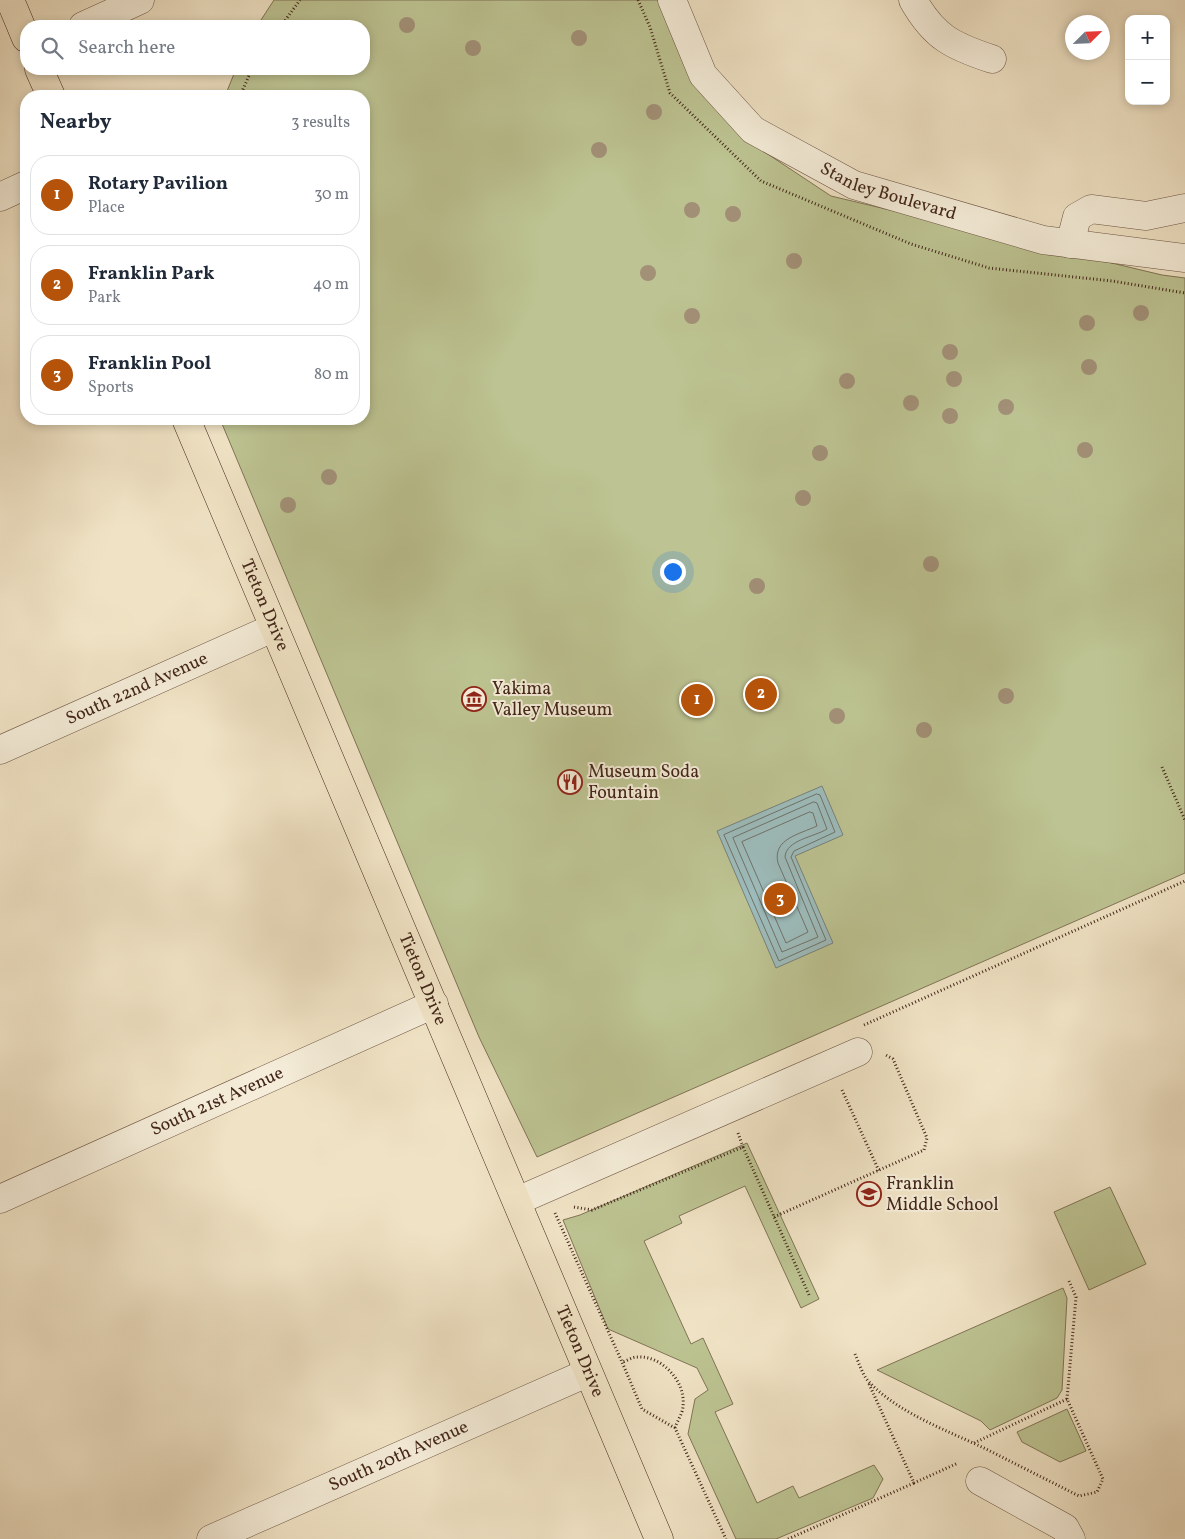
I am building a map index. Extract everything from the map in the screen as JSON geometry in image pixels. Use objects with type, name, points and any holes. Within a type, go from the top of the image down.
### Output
[{"type":"main road","points":[[10,0],[20,24]]},
{"type":"main road","points":[[42,75],[48,90]]},
{"type":"main road","name":"Tieton Drive","points":[[188,425],[517,1201],[587,1373],[659,1539]]},
{"type":"street","points":[[96,20],[140,0]]},
{"type":"street","name":"Stanley Boulevard","points":[[672,0],[703,75],[754,130],[854,185],[1042,240],[1185,258]]},
{"type":"street","points":[[913,0],[925,21],[947,41],[992,59]]},
{"type":"street","points":[[0,197],[20,187]]},
{"type":"street","points":[[1070,244],[1077,217],[1091,209],[1146,216],[1185,208]]},
{"type":"street","name":"South 22nd Avenue","points":[[0,750],[273,628]]},
{"type":"street","name":"South 21st Avenue","points":[[0,1198],[434,1004]]},
{"type":"street","points":[[517,1201],[866,1043]]},
{"type":"street","name":"South 20th Avenue","points":[[211,1539],[587,1373]]},
{"type":"street","points":[[972,1471],[1064,1528],[1071,1539]]},
{"type":"path","points":[[285,20],[300,0]]},
{"type":"path","points":[[243,90],[249,75]]},
{"type":"path","points":[[1162,768],[1185,820]]},
{"type":"path","points":[[866,1043],[1185,881]]},
{"type":"path","points":[[774,1217],[924,1150],[926,1138],[893,1059],[866,1043]]},
{"type":"path","points":[[838,1082],[879,1171]]},
{"type":"path","points":[[737,1130],[809,1295]]},
{"type":"path","points":[[566,1206],[592,1210],[743,1147]]},
{"type":"path","points":[[560,1209],[555,1213],[642,1409],[675,1428],[726,1539]]},
{"type":"path","points":[[869,1383],[899,1406],[1079,1496],[1097,1492],[1104,1479],[1067,1400],[1076,1297],[1069,1281]]},
{"type":"path","points":[[855,1354],[914,1482]]},
{"type":"path","points":[[622,1362],[636,1357],[651,1358],[675,1375],[682,1390],[683,1406],[675,1428]]},
{"type":"path","points":[[974,1443],[1067,1400]]},
{"type":"path","points":[[980,1454],[988,1450]]},
{"type":"path","points":[[788,1539],[914,1482],[972,1471]]},
{"type":"green space","points":[[274,0],[658,0],[703,96],[751,143],[831,196],[1162,275],[1185,278],[1185,873],[537,1157],[479,1037],[223,425],[370,425],[370,90],[227,90],[234,75],[370,75],[370,20],[261,20]]},
{"type":"green space","points":[[747,1143],[819,1299],[801,1308],[745,1186],[679,1216],[682,1223],[644,1241],[691,1344],[703,1338],[733,1404],[715,1412],[757,1503],[793,1486],[799,1498],[874,1465],[883,1479],[873,1498],[776,1539],[736,1539],[688,1434],[695,1399],[708,1390],[697,1368],[608,1329],[563,1220],[580,1215]]},
{"type":"green space","points":[[1110,1187],[1146,1264],[1089,1290],[1054,1212]]},
{"type":"green space","points":[[1063,1288],[1067,1298],[1062,1390],[1057,1398],[990,1430],[981,1421],[877,1370]]},
{"type":"green space","points":[[1067,1409],[1086,1451],[1060,1462],[1022,1442],[1017,1432]]},
{"type":"water","points":[[822,786],[843,835],[795,856],[833,943],[776,968],[717,831]]},
{"type":"place","name":"Franklin Park","points":[[761,694]]},
{"type":"place","name":"Yakima Valley Museum","points":[[474,699]]},
{"type":"place","name":"Rotary Pavilion","points":[[697,700]]},
{"type":"place","name":"Museum Soda Fountain","points":[[570,782]]},
{"type":"place","name":"Franklin Pool","points":[[780,899]]},
{"type":"place","name":"Franklin Middle School","points":[[869,1194]]}]
